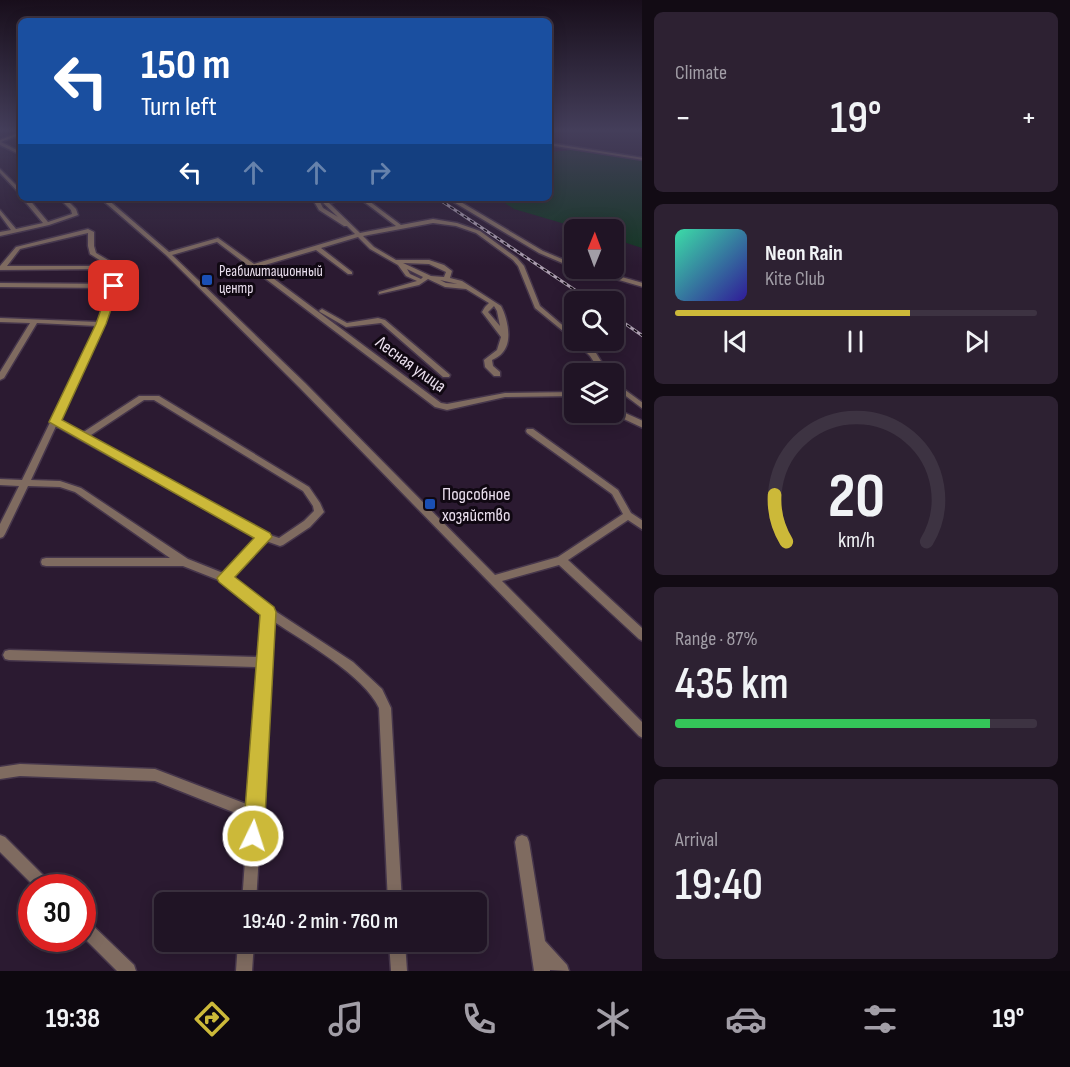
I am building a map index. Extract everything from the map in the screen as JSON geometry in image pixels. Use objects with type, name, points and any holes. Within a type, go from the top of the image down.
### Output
[{"type":"street","points":[[5,175],[18,190]]},
{"type":"street","points":[[28,201],[47,224]]},
{"type":"street","points":[[0,234],[47,224],[75,215],[74,210],[65,201]]},
{"type":"street","points":[[107,201],[168,254],[302,385],[642,732]]},
{"type":"street","points":[[317,201],[321,209],[353,229]]},
{"type":"street","points":[[325,201],[372,248],[400,265],[408,275],[460,282],[494,303],[501,311],[504,345],[501,351],[492,355],[488,360],[489,367],[497,374]]},
{"type":"street","points":[[366,201],[400,228]]},
{"type":"street","points":[[455,201],[541,252],[564,262]]},
{"type":"street","points":[[0,213],[15,231]]},
{"type":"street","points":[[255,266],[359,235],[433,221],[478,232],[515,259],[521,266],[537,307],[564,329]]},
{"type":"street","points":[[88,231],[91,232],[93,254],[110,262],[106,268],[2,268],[18,248],[88,231]]},
{"type":"street","name":"Лесная улица","points":[[168,254],[218,240],[438,405],[447,407],[505,395],[564,394]]},
{"type":"street","points":[[317,248],[350,273]]},
{"type":"street","points":[[383,255],[389,264],[400,265]]},
{"type":"street","points":[[392,260],[430,260],[449,271],[447,279]]},
{"type":"street","points":[[381,293],[425,278],[445,285],[469,288]]},
{"type":"street","points":[[620,279],[642,285]]},
{"type":"street","points":[[0,285],[114,286],[101,324],[0,534]]},
{"type":"street","points":[[494,303],[485,312],[503,334]]},
{"type":"street","points":[[308,306],[346,325],[382,321],[446,375]]},
{"type":"street","points":[[0,321],[101,324]]},
{"type":"street","points":[[0,378],[35,321]]},
{"type":"street","points":[[589,351],[598,363]]},
{"type":"street","points":[[624,392],[642,407]]},
{"type":"street","points":[[55,422],[82,437],[264,537],[280,542],[307,524],[319,512],[306,489],[156,398],[142,398],[82,437]]},
{"type":"street","points":[[624,416],[642,425]]},
{"type":"street","points":[[530,431],[615,492],[628,515],[642,527]]},
{"type":"street","points":[[0,482],[60,484],[78,490],[184,562],[225,578],[268,612],[349,666],[378,693],[385,708],[394,892]]},
{"type":"street","points":[[492,580],[561,560],[628,515]]},
{"type":"street","points":[[225,578],[264,537]]},
{"type":"street","points":[[561,560],[642,636]]},
{"type":"street","points":[[46,562],[184,562]]},
{"type":"street","points":[[250,892],[268,612]]},
{"type":"street","points":[[9,655],[264,662]]},
{"type":"street","points":[[0,773],[20,770],[155,775],[255,814]]},
{"type":"street","points":[[0,842],[32,874]]},
{"type":"street","points":[[522,842],[542,971]]},
{"type":"street","points":[[96,939],[128,971]]},
{"type":"street","points":[[538,945],[561,971]]},
{"type":"street","points":[[244,971],[245,952]]},
{"type":"street","points":[[398,952],[399,971]]},
{"type":"green space","points":[[552,175],[642,175],[642,248],[624,242],[624,219],[564,219],[564,224],[514,209],[502,201],[552,201]]},
{"type":"railway","points":[[442,201],[576,291]]},
{"type":"railway","points":[[624,323],[642,335]]},
{"type":"place","name":"Реабилитационный центр","points":[[207,280]]},
{"type":"place","name":"Подсобное хозяйство","points":[[430,504]]},
{"type":"route","points":[[114,286],[101,324],[55,422],[264,537],[225,578],[268,612],[253,836]]}]
